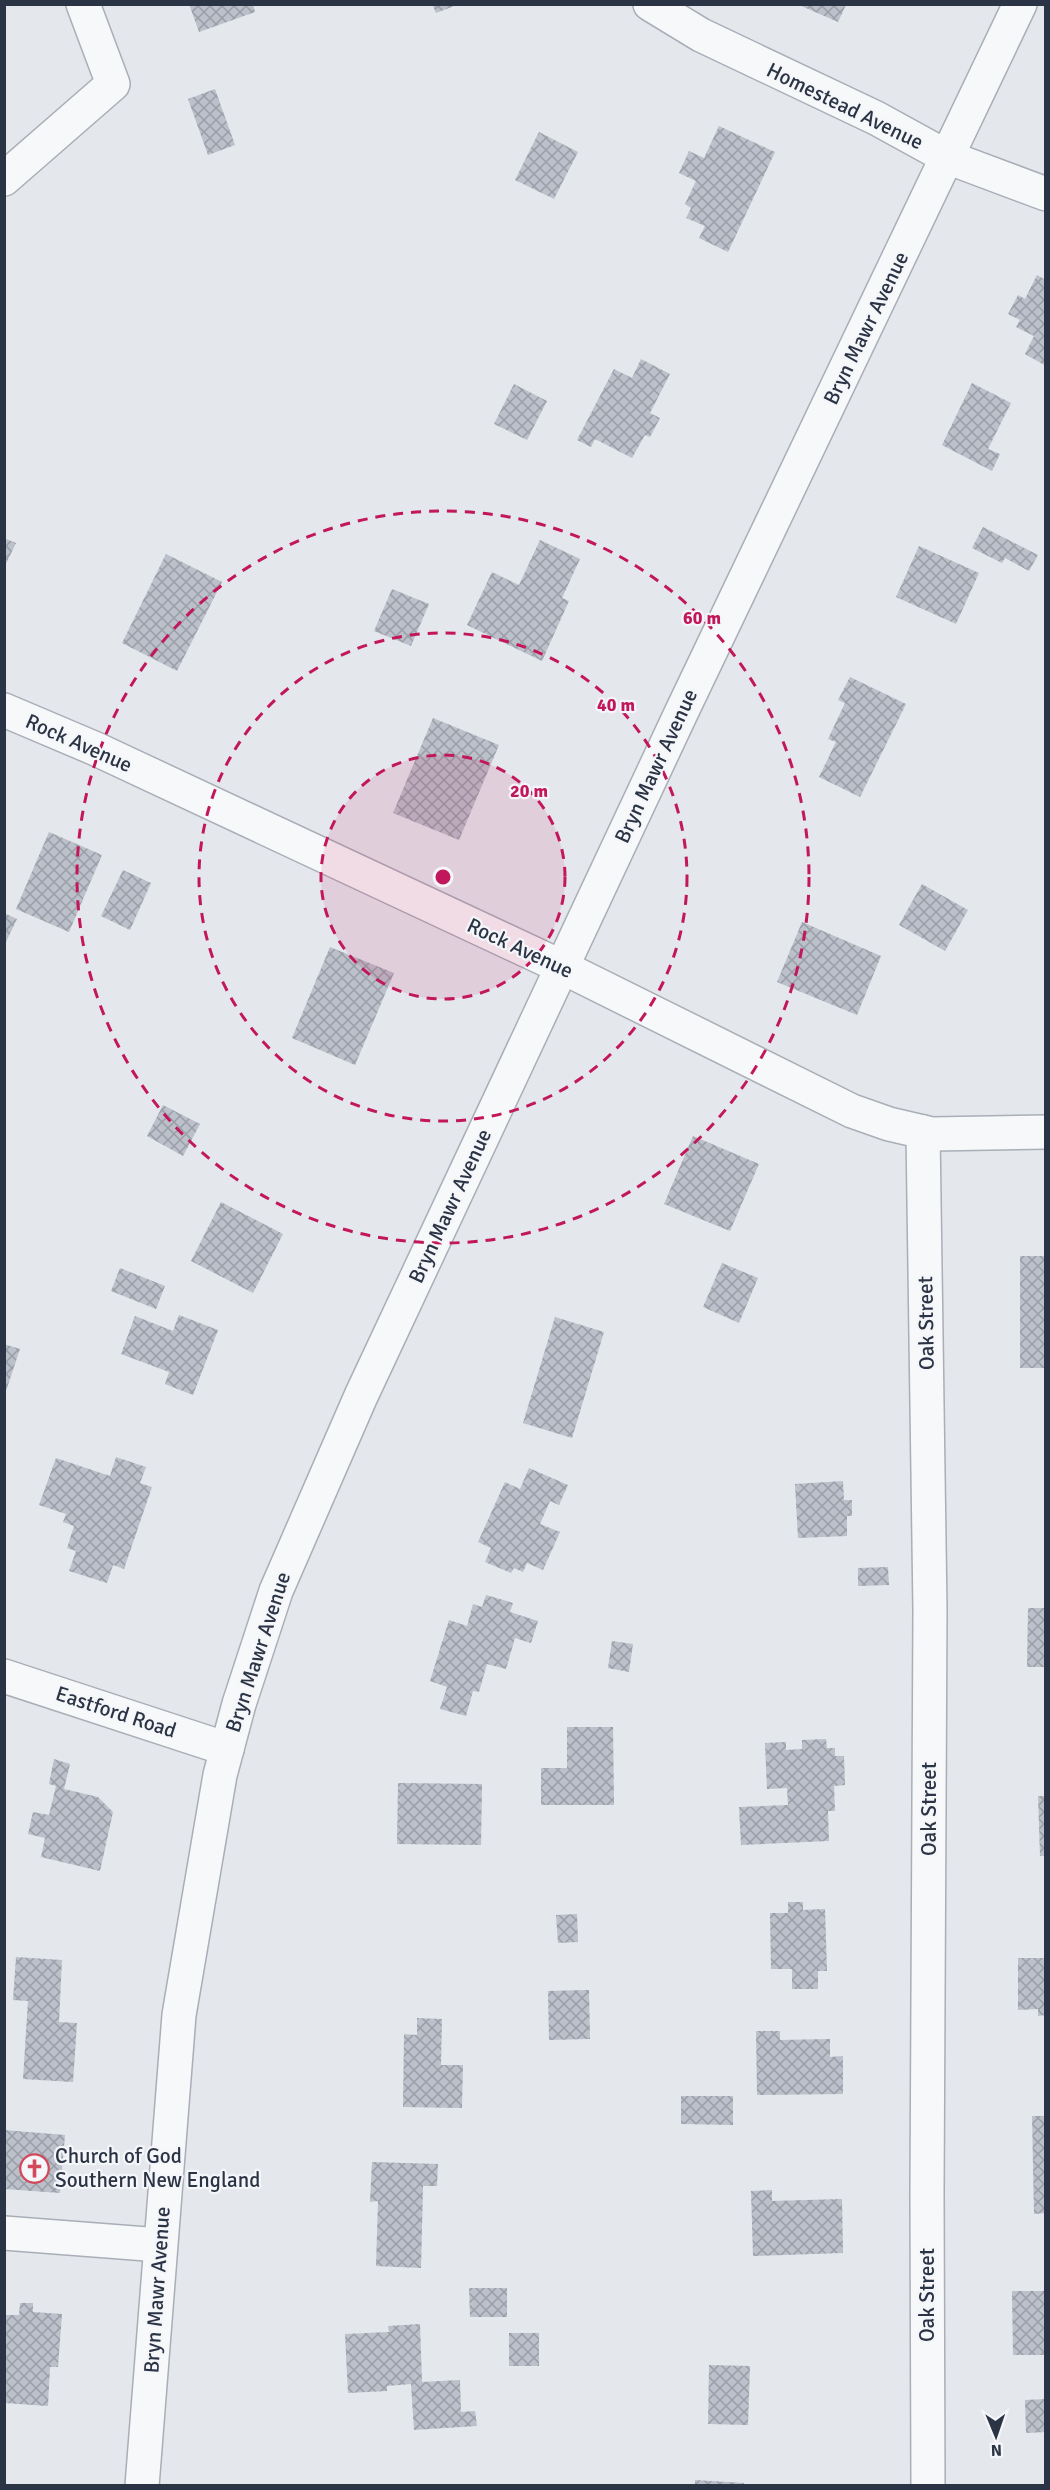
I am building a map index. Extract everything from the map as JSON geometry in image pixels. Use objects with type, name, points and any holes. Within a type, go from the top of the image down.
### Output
[{"type":"street","points":[[4,179],[113,84],[83,4]]},
{"type":"street","name":"Homestead Avenue","points":[[650,4],[701,35],[876,118],[947,157],[1046,194]]},
{"type":"street","name":"Bryn Mawr Avenue","points":[[142,2486],[179,2014],[211,1818],[227,1749],[260,1636],[303,1526],[562,967],[1020,4]]},
{"type":"street","name":"Rock Avenue","points":[[4,710],[96,749],[562,967],[822,1098],[878,1120],[923,1132],[953,1135],[1046,1131]]},
{"type":"street","name":"Oak Street","points":[[923,1132],[930,1610],[928,2486]]},
{"type":"street","name":"Eastford Road","points":[[4,1676],[227,1749]]},
{"type":"street","points":[[4,2233],[160,2246]]},
{"type":"building","points":[[189,4],[253,4],[255,12],[199,32]]},
{"type":"building","points":[[432,4],[457,4],[457,5],[436,13]]},
{"type":"building","points":[[799,5],[846,5],[838,22]]},
{"type":"building","points":[[215,89],[235,145],[208,155],[188,99]]},
{"type":"building","points":[[719,126],[775,152],[728,252],[699,238],[705,226],[686,218],[691,208],[685,204],[696,181],[679,173],[689,151],[704,158]]},
{"type":"building","points":[[539,132],[578,152],[554,199],[515,180]]},
{"type":"building","points":[[1037,275],[1046,280],[1046,366],[1025,354],[1034,336],[1016,327],[1020,320],[1008,314],[1018,295],[1025,299]]},
{"type":"building","points":[[641,359],[670,374],[650,413],[660,418],[650,437],[645,435],[632,458],[595,439],[591,447],[577,440],[614,369],[632,378]]},
{"type":"building","points":[[972,383],[1011,403],[988,449],[1000,454],[992,471],[942,445]]},
{"type":"building","points":[[514,384],[547,401],[527,440],[494,424]]},
{"type":"building","points":[[983,527],[1038,555],[1029,571],[1005,558],[1002,563],[972,548]]},
{"type":"building","points":[[4,538],[16,543],[4,568]]},
{"type":"building","points":[[540,540],[580,559],[562,598],[569,601],[542,661],[467,625],[492,572],[519,585]]},
{"type":"building","points":[[919,546],[979,573],[956,624],[896,597]]},
{"type":"building","points":[[166,554],[222,582],[177,671],[122,643]]},
{"type":"building","points":[[392,589],[429,604],[411,646],[374,631]]},
{"type":"building","points":[[850,677],[906,704],[860,797],[819,777],[836,742],[828,739],[845,703],[838,700]]},
{"type":"building","points":[[433,718],[499,745],[459,840],[393,813]]},
{"type":"building","points":[[49,832],[102,855],[69,932],[16,909]]},
{"type":"building","points":[[123,870],[151,883],[130,930],[101,916]]},
{"type":"building","points":[[922,884],[968,910],[945,951],[899,925]]},
{"type":"building","points":[[4,913],[17,919],[4,946]]},
{"type":"building","points":[[802,922],[881,956],[857,1015],[777,982]]},
{"type":"building","points":[[330,947],[394,973],[355,1065],[292,1038]]},
{"type":"building","points":[[163,1105],[200,1124],[183,1156],[147,1136]]},
{"type":"building","points":[[693,1136],[759,1164],[730,1231],[664,1204]]},
{"type":"building","points":[[221,1202],[283,1234],[253,1293],[191,1261]]},
{"type":"building","points":[[1020,1256],[1046,1256],[1046,1368],[1020,1368]]},
{"type":"building","points":[[722,1263],[758,1278],[739,1323],[703,1307]]},
{"type":"building","points":[[120,1268],[165,1286],[156,1309],[111,1291]]},
{"type":"building","points":[[179,1315],[218,1330],[193,1395],[165,1384],[169,1372],[121,1354],[135,1316],[173,1331]]},
{"type":"building","points":[[555,1317],[604,1332],[572,1438],[523,1423]]},
{"type":"building","points":[[4,1344],[20,1349],[5,1394],[4,1394]]},
{"type":"building","points":[[116,1457],[146,1467],[140,1483],[152,1487],[124,1569],[113,1565],[107,1583],[69,1571],[76,1551],[67,1548],[74,1526],[63,1522],[66,1514],[39,1505],[56,1458],[110,1476]]},
{"type":"building","points":[[529,1468],[568,1485],[559,1505],[550,1501],[540,1524],[560,1532],[543,1570],[527,1563],[523,1572],[514,1568],[511,1573],[485,1562],[491,1548],[478,1542],[505,1482],[520,1489]]},
{"type":"building","points":[[843,1481],[844,1500],[852,1500],[852,1516],[847,1516],[847,1536],[798,1538],[795,1484]]},
{"type":"building","points":[[888,1567],[889,1585],[858,1586],[858,1568]]},
{"type":"building","points":[[486,1595],[513,1603],[510,1612],[538,1621],[531,1643],[515,1638],[506,1669],[487,1664],[479,1692],[473,1691],[466,1716],[440,1709],[447,1687],[430,1681],[449,1620],[467,1626],[473,1604],[482,1607]]},
{"type":"building","points":[[1028,1608],[1046,1608],[1046,1667],[1027,1667]]},
{"type":"building","points":[[612,1641],[633,1644],[629,1672],[608,1668]]},
{"type":"building","points":[[567,1727],[613,1727],[614,1805],[541,1805],[541,1768],[567,1768]]},
{"type":"building","points":[[826,1739],[827,1748],[835,1748],[835,1756],[844,1756],[845,1785],[834,1786],[835,1811],[828,1811],[829,1841],[741,1845],[739,1807],[788,1805],[787,1788],[767,1789],[765,1743],[786,1742],[786,1750],[802,1749],[802,1740]]},
{"type":"building","points":[[54,1759],[70,1764],[64,1789],[98,1797],[113,1812],[100,1871],[41,1857],[45,1838],[28,1834],[33,1812],[49,1815],[56,1786],[49,1784]]},
{"type":"building","points":[[398,1783],[482,1784],[481,1845],[397,1844]]},
{"type":"building","points":[[1038,1796],[1046,1796],[1046,1856],[1040,1856]]},
{"type":"building","points":[[788,1902],[803,1902],[803,1910],[825,1909],[827,1971],[818,1971],[818,1989],[792,1989],[792,1969],[771,1969],[770,1913],[788,1913]]},
{"type":"building","points":[[577,1914],[578,1942],[558,1943],[556,1915]]},
{"type":"building","points":[[16,1957],[62,1960],[59,2022],[77,2023],[73,2082],[23,2079],[28,2001],[13,2000]]},
{"type":"building","points":[[1018,1958],[1046,1958],[1046,2015],[1038,2016],[1038,2009],[1018,2010]]},
{"type":"building","points":[[589,1990],[590,2039],[549,2040],[548,1991]]},
{"type":"building","points":[[417,2018],[442,2019],[441,2065],[463,2065],[462,2108],[403,2107],[404,2034],[417,2035]]},
{"type":"building","points":[[756,2031],[780,2031],[780,2040],[830,2039],[830,2057],[843,2056],[843,2094],[757,2095]]},
{"type":"building","points":[[681,2096],[733,2096],[733,2125],[681,2124]]},
{"type":"building","points":[[1032,2116],[1046,2116],[1046,2213],[1034,2214]]},
{"type":"building","points":[[4,2130],[65,2135],[60,2193],[4,2189]]},
{"type":"building","points":[[372,2162],[438,2164],[437,2186],[423,2186],[421,2268],[376,2266],[378,2201],[370,2202]]},
{"type":"building","points":[[772,2190],[772,2201],[842,2199],[843,2253],[753,2256],[751,2191]]},
{"type":"building","points":[[469,2288],[507,2288],[507,2317],[470,2317]]},
{"type":"building","points":[[1012,2291],[1046,2291],[1046,2355],[1013,2355]]},
{"type":"building","points":[[20,2303],[33,2303],[33,2312],[62,2314],[58,2367],[50,2367],[48,2406],[4,2403],[4,2315],[19,2315]]},
{"type":"building","points":[[420,2324],[422,2382],[460,2380],[461,2412],[475,2411],[477,2426],[414,2430],[411,2384],[387,2386],[387,2391],[348,2393],[345,2334],[389,2332],[388,2326]]},
{"type":"building","points":[[509,2333],[539,2333],[539,2366],[509,2366]]},
{"type":"building","points":[[709,2365],[750,2366],[748,2425],[708,2424]]},
{"type":"building","points":[[1046,2399],[1046,2432],[1026,2433],[1025,2400]]},
{"type":"building","points":[[695,2480],[744,2483],[744,2486],[695,2486]]},
{"type":"place","name":"Church of God Southern New England","points":[[34,2168]]}]
